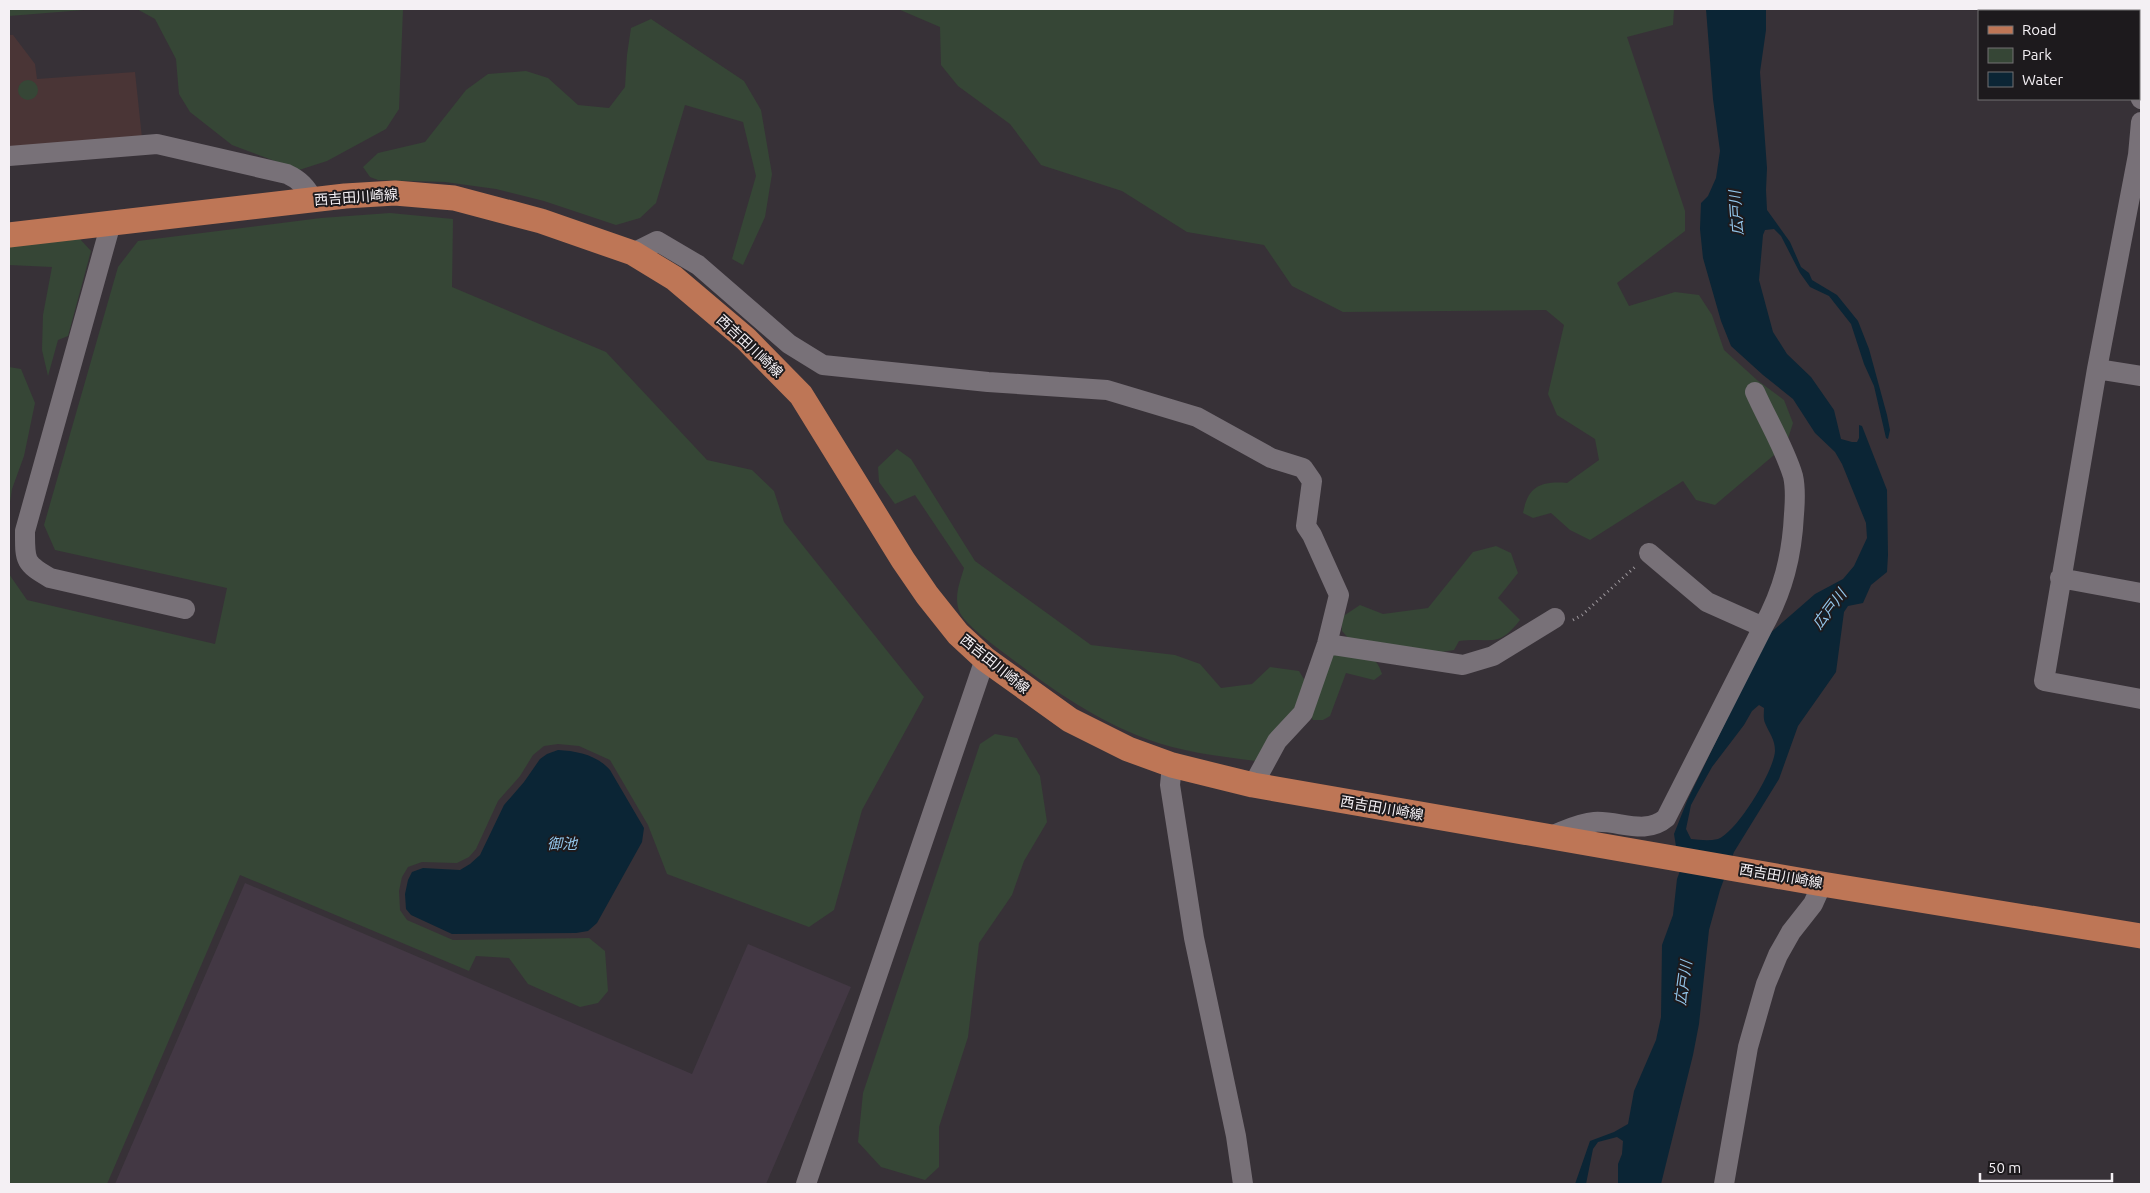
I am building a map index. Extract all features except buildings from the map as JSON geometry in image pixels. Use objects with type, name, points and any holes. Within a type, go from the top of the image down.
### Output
[{"type":"main road","name":"西吉田川崎線","points":[[9,235],[313,199],[395,193],[454,198],[541,221],[633,253],[674,278],[746,339],[801,395],[913,574],[958,634],[985,659],[1070,720],[1128,748],[1172,765],[1252,785],[1822,884],[2141,936]]},
{"type":"street","points":[[2141,122],[2138,168],[2097,370],[2060,578],[2044,681],[2141,699]]},
{"type":"street","points":[[9,156],[156,144],[287,174],[301,182],[313,199]]},
{"type":"street","points":[[111,223],[25,531],[25,555],[32,568],[50,578],[185,609]]},
{"type":"street","points":[[633,253],[657,241],[698,265],[788,344],[824,365],[988,382],[1107,390],[1197,417],[1271,458],[1304,468],[1312,482],[1306,526],[1312,534],[1339,595],[1327,644],[1304,713],[1277,741],[1252,785]]},
{"type":"street","points":[[2097,370],[2141,376]]},
{"type":"street","points":[[1550,836],[1587,822],[1652,827],[1666,818],[1777,600],[1785,577],[1792,542],[1795,492],[1790,470],[1755,392]]},
{"type":"street","points":[[1649,553],[1707,602],[1763,627]]},
{"type":"street","points":[[2060,578],[2141,593]]},
{"type":"street","points":[[1327,644],[1463,665],[1493,656],[1555,618]]},
{"type":"street","points":[[806,1184],[985,659]]},
{"type":"street","points":[[1172,765],[1170,785],[1194,938],[1236,1136],[1242,1184]]},
{"type":"street","points":[[1724,1184],[1748,1047],[1766,984],[1778,955],[1791,932],[1813,904],[1822,884]]},
{"type":"path","points":[[1555,618],[1565,624],[1582,615],[1649,553]]},
{"type":"shaded area","points":[[9,35],[13,35],[35,64],[37,79],[135,72],[142,138],[9,149]]},
{"type":"shaded area","points":[[245,883],[692,1074],[748,944],[851,987],[766,1184],[115,1184]]},
{"type":"green space","points":[[9,9],[96,9],[9,16]]},
{"type":"green space","points":[[137,9],[405,9],[403,10],[399,109],[386,129],[327,161],[299,170],[232,145],[190,112],[179,94],[176,59],[155,19]]},
{"type":"green space","points":[[898,9],[1674,9],[1673,25],[1627,37],[1685,211],[1685,231],[1617,283],[1629,306],[1675,292],[1699,295],[1712,315],[1724,350],[1757,380],[1784,400],[1793,423],[1786,445],[1715,505],[1696,500],[1683,481],[1590,540],[1570,530],[1551,513],[1533,518],[1523,513],[1525,504],[1532,491],[1543,484],[1567,483],[1599,460],[1595,439],[1557,415],[1548,394],[1564,325],[1546,310],[1343,312],[1292,286],[1264,245],[1187,232],[1122,191],[1041,165],[1010,124],[958,86],[941,65],[940,27]]},
{"type":"green space","points":[[651,19],[744,81],[761,110],[772,174],[765,217],[743,265],[732,259],[756,176],[743,122],[685,105],[656,203],[640,218],[616,225],[544,201],[496,189],[445,182],[378,180],[370,177],[363,167],[378,153],[425,142],[466,90],[488,74],[526,71],[548,78],[578,105],[609,108],[625,87],[631,28]]},
{"type":"green space","points":[[28,80],[35,83],[38,90],[35,97],[28,100],[21,97],[18,90],[21,83]]},
{"type":"green space","points":[[390,213],[453,219],[452,287],[606,352],[707,460],[752,470],[774,491],[784,522],[924,697],[862,810],[834,910],[809,927],[667,874],[648,825],[610,760],[579,746],[558,744],[544,746],[533,755],[520,776],[498,801],[476,849],[469,857],[457,863],[422,862],[408,867],[402,877],[399,891],[400,910],[407,920],[453,940],[589,938],[605,951],[608,991],[598,1003],[580,1007],[528,984],[509,958],[476,956],[469,971],[240,875],[107,1184],[9,1184],[9,574],[27,600],[215,644],[227,588],[55,550],[44,525],[118,267],[138,241],[321,218]]},
{"type":"green space","points":[[80,239],[91,251],[68,336],[58,340],[48,376],[42,350],[43,315],[52,267],[9,265],[9,246]]},
{"type":"green space","points":[[9,367],[21,369],[35,403],[24,456],[12,489],[9,508]]},
{"type":"green space","points":[[897,449],[911,459],[975,561],[1091,645],[1175,655],[1200,664],[1221,688],[1252,684],[1270,667],[1299,671],[1307,684],[1298,707],[1256,761],[1199,753],[1157,743],[1108,722],[1073,702],[996,647],[975,630],[960,613],[957,596],[964,568],[915,495],[895,504],[879,482],[878,467]]},
{"type":"green space","points":[[1496,546],[1511,553],[1518,573],[1498,598],[1520,620],[1506,635],[1493,640],[1459,641],[1454,650],[1436,653],[1349,639],[1342,631],[1342,617],[1360,605],[1383,614],[1428,608],[1473,552]]},
{"type":"green space","points":[[1340,651],[1371,657],[1382,674],[1374,680],[1346,673],[1330,716],[1323,720],[1313,720],[1309,712],[1327,659]]},
{"type":"green space","points":[[995,734],[1017,738],[1040,776],[1047,822],[1024,861],[1012,895],[979,943],[968,1037],[939,1127],[939,1167],[925,1180],[881,1167],[858,1142],[863,1093],[980,744]]},
{"type":"water","name":"広戸川","points":[[1706,9],[1766,9],[1766,30],[1760,72],[1767,168],[1767,210],[1790,242],[1801,267],[1809,273],[1812,280],[1837,295],[1858,321],[1869,349],[1887,415],[1890,430],[1888,439],[1886,438],[1874,386],[1864,364],[1851,324],[1829,296],[1810,287],[1800,273],[1781,236],[1774,229],[1765,230],[1763,235],[1759,280],[1773,332],[1787,354],[1811,377],[1834,410],[1841,439],[1857,442],[1859,438],[1859,425],[1862,426],[1887,490],[1887,572],[1871,585],[1863,603],[1848,606],[1844,612],[1836,672],[1798,726],[1779,779],[1734,852],[1720,890],[1709,930],[1699,1024],[1661,1184],[1618,1184],[1618,1164],[1622,1154],[1623,1141],[1617,1137],[1598,1142],[1593,1149],[1586,1184],[1575,1184],[1590,1141],[1614,1132],[1628,1124],[1634,1091],[1656,1040],[1661,1017],[1662,945],[1673,915],[1677,879],[1680,871],[1674,834],[1687,801],[1768,635],[1815,594],[1843,579],[1854,566],[1867,538],[1866,523],[1842,464],[1835,452],[1815,433],[1793,399],[1731,346],[1721,321],[1703,258],[1700,229],[1701,203],[1708,196],[1716,178],[1720,151],[1713,99]],"holes":[[[1759,705],[1764,708],[1764,721],[1773,740],[1775,751],[1762,786],[1744,813],[1726,834],[1715,840],[1691,839],[1686,829],[1691,805],[1698,792],[1712,767],[1744,725],[1752,711]]]},
{"type":"water","name":"御池","points":[[558,750],[572,751],[593,757],[605,765],[610,770],[644,828],[642,842],[597,923],[588,931],[576,933],[452,934],[411,915],[406,909],[405,894],[412,872],[423,868],[460,870],[470,864],[480,855],[504,805],[524,782],[540,759]]}]
